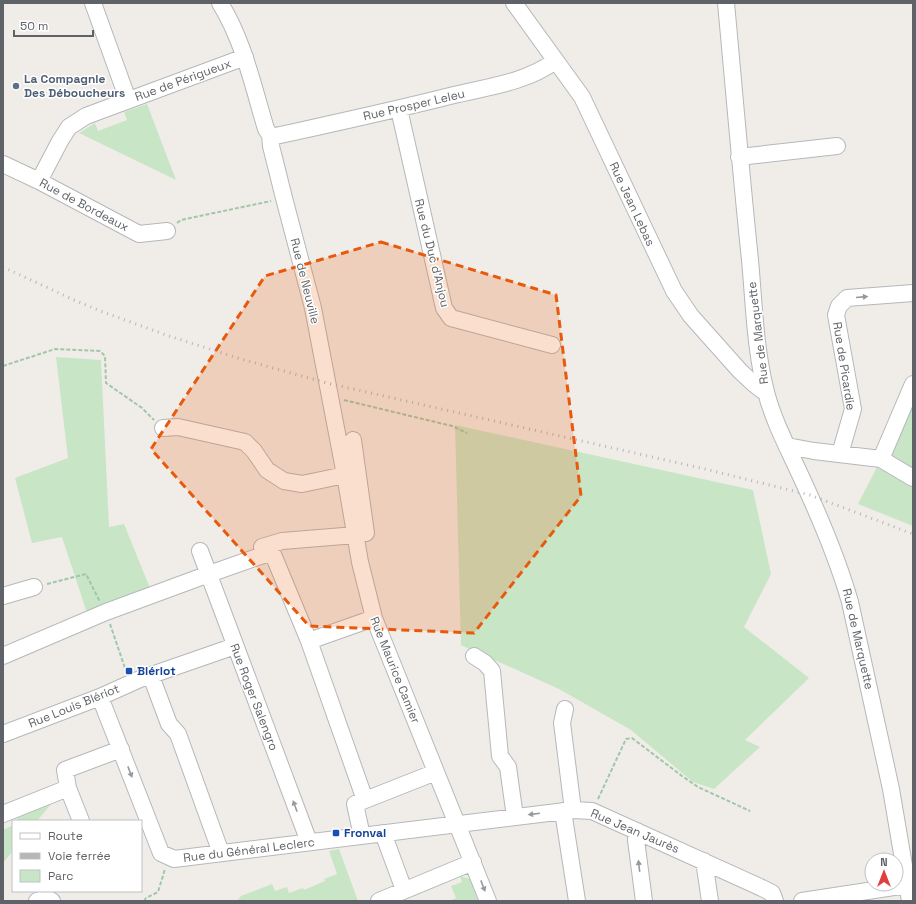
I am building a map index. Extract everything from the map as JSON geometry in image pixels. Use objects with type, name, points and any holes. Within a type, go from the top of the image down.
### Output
[{"type":"street","points":[[93,3],[128,100]]},
{"type":"street","name":"Rue de Neuville","points":[[220,3],[236,32],[245,57],[266,129],[270,135],[271,146],[284,198],[314,308],[336,428]]},
{"type":"street","name":"Rue Jean Lebas","points":[[514,3],[582,97],[674,291],[691,316],[740,371],[766,393]]},
{"type":"street","name":"Rue de Marquette","points":[[726,3],[739,157],[758,347],[766,393],[775,419],[828,536],[845,582],[886,764],[910,901]]},
{"type":"street","name":"Rue de Périgueux","points":[[39,181],[69,127],[86,116],[245,57]]},
{"type":"street","name":"Rue Prosper Leleu","points":[[270,135],[276,136],[399,109],[515,80],[548,66],[555,61]]},
{"type":"street","name":"Rue du Duc d'Anjou","points":[[399,109],[444,308],[451,318],[552,344]]},
{"type":"street","points":[[739,157],[838,146]]},
{"type":"street","name":"Rue de Bordeaux","points":[[3,164],[39,181],[139,234],[167,231]]},
{"type":"street","name":"Rue de Picardie","points":[[840,454],[853,409],[836,315],[839,306],[847,298],[913,293]]},
{"type":"street","points":[[881,459],[913,384]]},
{"type":"street","points":[[163,428],[178,427],[245,442],[254,451],[267,470],[284,481],[302,484],[345,475]]},
{"type":"street","name":"Rue Maurice Camier","points":[[336,428],[360,562],[374,618],[457,824],[474,862],[488,901]]},
{"type":"street","points":[[353,440],[371,571],[367,592]]},
{"type":"street","points":[[787,446],[814,451],[881,459],[913,478]]},
{"type":"street","points":[[262,547],[282,541],[356,535]]},
{"type":"street","name":"Rue Roger Salengro","points":[[200,551],[309,842]]},
{"type":"street","points":[[3,656],[106,612],[272,552],[309,641],[365,800]]},
{"type":"street","points":[[3,596],[34,587]]},
{"type":"street","points":[[309,641],[374,618]]},
{"type":"street","name":"Rue Louis Blériot","points":[[3,734],[151,676],[235,646]]},
{"type":"street","points":[[474,656],[486,663],[492,671],[500,756],[508,767],[515,817]]},
{"type":"street","points":[[151,676],[169,724],[178,734],[221,853]]},
{"type":"street","name":"Rue du Général Leclerc","points":[[100,697],[162,853],[174,859],[457,824]]},
{"type":"street","points":[[566,708],[562,723],[568,810],[577,901]]},
{"type":"street","points":[[81,820],[68,788],[65,770],[121,749]]},
{"type":"street","points":[[362,836],[355,804],[436,772]]},
{"type":"street","points":[[3,814],[68,788]]},
{"type":"street","name":"Rue Jean Jaurès","points":[[457,824],[568,810],[592,811],[762,888],[772,893],[775,901]]},
{"type":"street","points":[[637,831],[636,840],[644,901]]},
{"type":"street","points":[[383,833],[404,890]]},
{"type":"street","points":[[704,861],[710,901]]},
{"type":"street","points":[[379,901],[474,862]]},
{"type":"street","points":[[802,901],[843,898],[907,885]]},
{"type":"path","points":[[167,231],[181,220],[284,198]]},
{"type":"path","points":[[3,366],[55,349],[100,351],[105,356],[106,383],[142,408],[163,428]]},
{"type":"path","points":[[331,402],[340,399],[354,402],[452,426],[468,433]]},
{"type":"path","points":[[592,811],[626,739],[632,738],[698,787],[750,811]]},
{"type":"path","points":[[144,901],[146,898],[158,892],[168,856]]},
{"type":"highlighted area","points":[[381,242],[556,295],[581,496],[474,633],[309,626],[151,449],[265,276]]},
{"type":"green space","points":[[147,104],[176,180],[79,133],[95,123],[98,131],[127,120],[124,112]]},
{"type":"green space","points":[[56,357],[101,360],[109,527],[124,524],[152,593],[88,616],[62,537],[32,543],[15,478],[68,458]]},
{"type":"green space","points":[[913,384],[913,526],[858,504],[881,459]]},
{"type":"green space","points":[[455,425],[753,490],[771,574],[744,627],[809,678],[745,740],[760,747],[714,789],[693,782],[631,730],[559,689],[461,645]]},
{"type":"green space","points":[[61,792],[38,820],[18,820],[14,811]]},
{"type":"green space","points":[[12,826],[12,852],[3,863],[3,830]]},
{"type":"green space","points":[[339,849],[358,901],[237,901],[241,896],[272,884],[275,891],[287,887],[289,893],[303,888],[304,890],[325,881],[324,879],[337,874],[329,851]]},
{"type":"green space","points":[[460,876],[470,879],[478,901],[449,901],[456,898],[451,886],[462,882]]},
{"type":"railway","points":[[3,267],[103,312],[169,336],[241,359],[327,383],[705,469],[810,495],[913,534]]},
{"type":"place","name":"La Compagnie Des Déboucheurs","points":[[16,86]]},
{"type":"place","name":"Blériot","points":[[129,671]]},
{"type":"place","name":"Fronval","points":[[336,833]]}]
